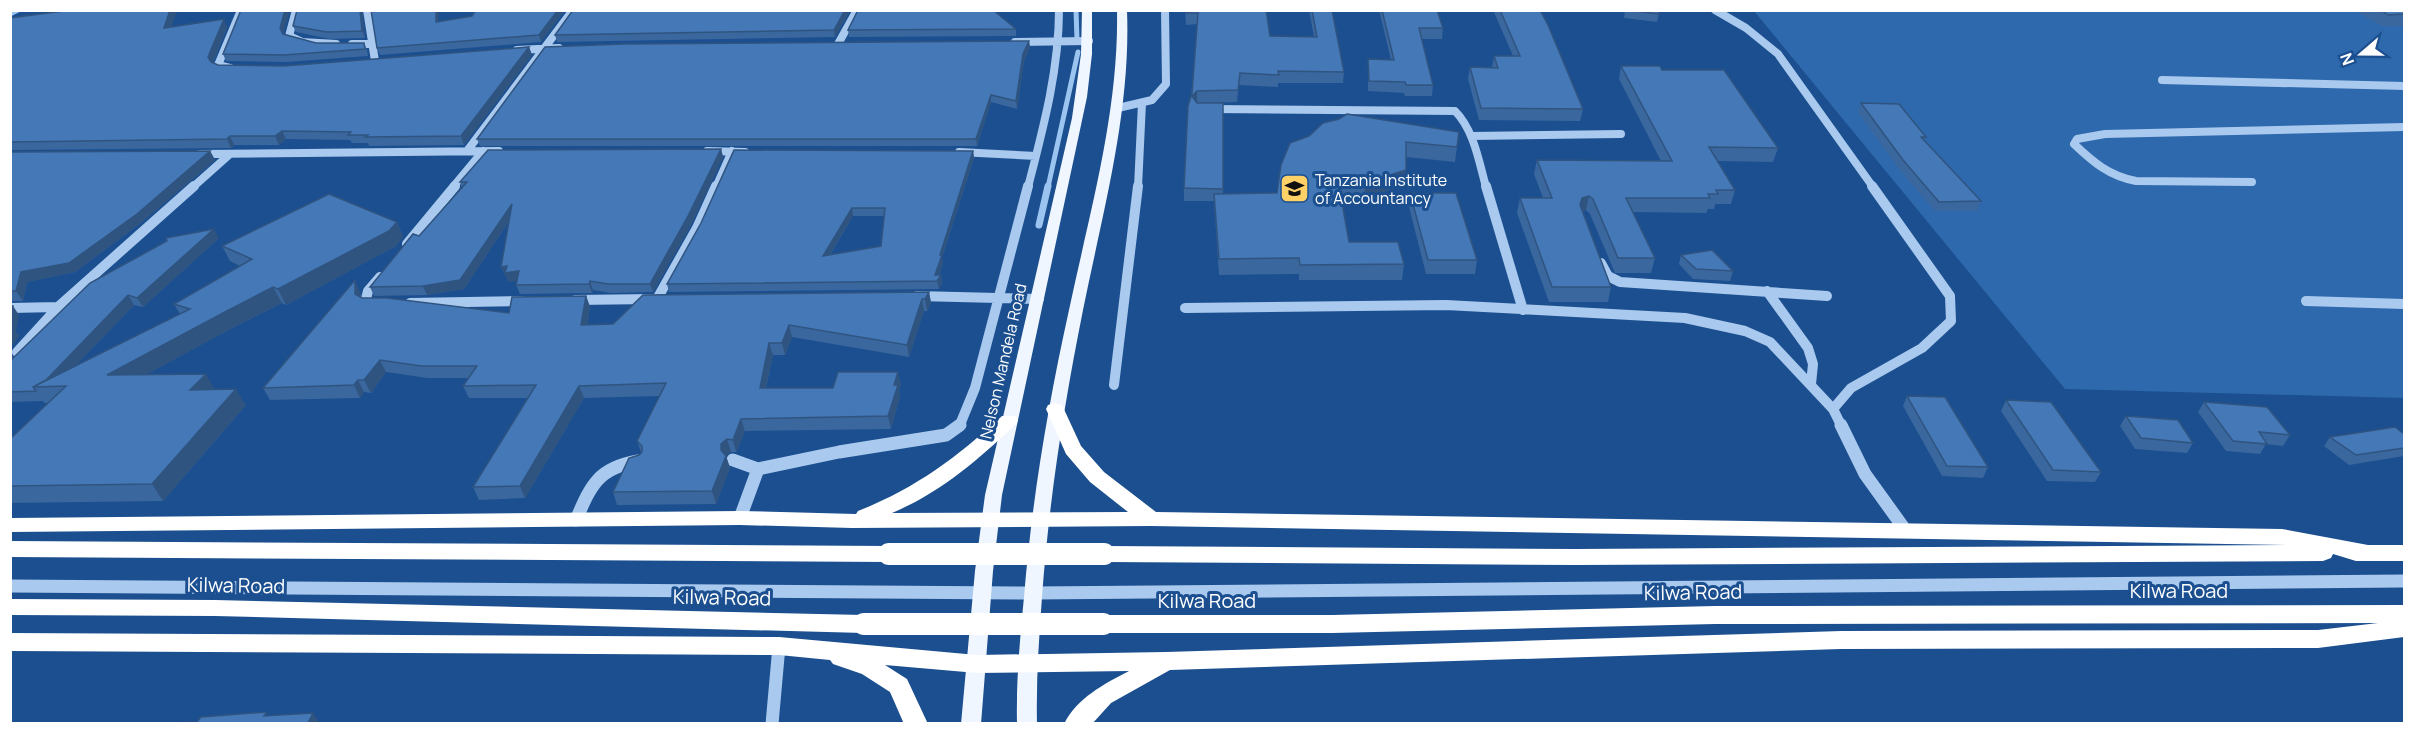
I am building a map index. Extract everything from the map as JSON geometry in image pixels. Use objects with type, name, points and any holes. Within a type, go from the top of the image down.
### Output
[{"type":"highway","points":[[1055,409],[1073,449],[1097,477],[1151,519]]},
{"type":"highway","points":[[852,521],[889,508],[925,491],[959,466],[1009,420]]},
{"type":"highway","points":[[10,525],[740,518],[852,521],[1151,519],[2282,537],[2368,553]]},
{"type":"highway","name":"Kilwa Road","points":[[10,549],[1576,557],[2404,553]]},
{"type":"highway","name":"Kilwa Road","points":[[10,607],[215,608],[864,624],[1332,624],[1727,615],[2404,614]]},
{"type":"highway","points":[[10,642],[779,646],[977,664],[1166,661],[1841,640],[2318,639],[2404,628]]},
{"type":"highway","points":[[808,647],[870,667],[899,686],[916,723]]},
{"type":"highway","points":[[1076,723],[1103,696],[1166,661]]},
{"type":"main road","name":"Nelson Mandela Road","points":[[971,723],[990,521],[1009,420],[1040,299],[1082,95],[1089,41],[1087,10]]},
{"type":"main road","points":[[1027,723],[1026,682],[1039,519],[1055,409],[1118,108],[1123,44],[1122,10]]},
{"type":"street","points":[[238,69],[218,64],[241,10]]},
{"type":"street","points":[[296,10],[289,36],[295,40],[313,43],[372,44]]},
{"type":"street","points":[[367,10],[372,44],[371,61],[384,61]]},
{"type":"street","points":[[467,151],[573,10]]},
{"type":"street","points":[[838,44],[857,10]]},
{"type":"street","points":[[733,460],[758,469],[954,432],[959,427],[975,388],[1036,156],[1059,41],[1059,10]]},
{"type":"street","points":[[1118,108],[1155,101],[1162,93],[1166,84],[1165,10]]},
{"type":"street","points":[[1715,10],[1746,28],[1778,54],[1950,296],[1952,321],[1923,348],[1851,388],[1833,409]]},
{"type":"street","points":[[1008,42],[1089,41]]},
{"type":"street","points":[[827,44],[850,44]]},
{"type":"street","points":[[507,51],[567,47]]},
{"type":"street","points":[[2162,80],[2404,86]]},
{"type":"street","points":[[1114,385],[1137,210],[1142,103]]},
{"type":"street","points":[[1198,109],[1455,111],[1462,118],[1471,136],[1523,310]]},
{"type":"street","points":[[2252,183],[2136,181],[2121,178],[2101,170],[2074,144],[2077,139],[2085,136],[2105,134],[2404,127]]},
{"type":"street","points":[[1471,136],[1621,134]]},
{"type":"street","points":[[195,154],[507,151]]},
{"type":"street","points":[[697,151],[753,152]]},
{"type":"street","points":[[568,300],[662,299],[732,151]]},
{"type":"street","points":[[397,256],[483,152]]},
{"type":"street","points":[[947,153],[1036,156]]},
{"type":"street","points":[[17,352],[58,307],[230,154]]},
{"type":"street","points":[[1599,255],[1606,274],[1612,280],[1620,282],[1827,296]]},
{"type":"street","points":[[390,265],[369,291],[366,299],[368,303],[391,303]]},
{"type":"street","points":[[1767,291],[1808,348],[1813,363],[1811,384]]},
{"type":"street","points":[[907,296],[1040,299]]},
{"type":"street","points":[[402,303],[534,301]]},
{"type":"street","points":[[2306,301],[2404,304]]},
{"type":"street","points":[[1185,308],[1423,305],[1685,318],[1745,331],[1770,342],[1833,409],[1865,474],[1906,531]]},
{"type":"street","points":[[10,308],[58,307]]},
{"type":"street","points":[[576,520],[594,482],[603,472],[618,463],[638,461]]},
{"type":"street","points":[[740,518],[758,469]]},
{"type":"street","points":[[10,586],[1034,593],[2404,581]]},
{"type":"street","points":[[772,723],[779,646]]},
{"type":"shaded area","points":[[1754,11],[2404,11],[2404,398],[2065,389]]},
{"type":"building","points":[[71,10],[170,10],[164,28],[224,19],[208,57],[211,62],[218,65],[284,66],[529,47],[461,136],[365,137],[368,135],[348,135],[351,132],[282,131],[275,136],[230,136],[227,139],[10,142],[10,18]]},
{"type":"building","points":[[241,10],[285,10],[280,28],[283,34],[316,43],[364,43],[365,49],[284,55],[223,54]]},
{"type":"building","points":[[297,10],[360,10],[362,31],[327,32],[293,26]]},
{"type":"building","points":[[371,10],[436,10],[436,22],[472,16],[476,10],[558,10],[539,35],[377,48]]},
{"type":"building","points":[[573,10],[845,10],[834,30],[555,35]]},
{"type":"building","points":[[858,10],[993,10],[1016,29],[848,30]]},
{"type":"building","points":[[1186,10],[1266,10],[1270,36],[1317,37],[1312,10],[1332,10],[1344,72],[1278,71],[1279,75],[1240,73],[1238,90],[1197,91],[1192,96],[1197,103],[1223,103],[1223,189],[1184,188],[1188,106],[1192,93],[1198,13],[1186,13]]},
{"type":"building","points":[[1382,10],[1437,10],[1443,28],[1419,28],[1433,85],[1369,81],[1368,59],[1394,60]]},
{"type":"building","points":[[1500,10],[1540,10],[1583,109],[1481,108],[1470,67],[1498,68],[1494,56],[1520,56]]},
{"type":"building","points":[[1628,10],[1658,10],[1659,14]]},
{"type":"building","points":[[2381,10],[2404,10],[2404,14],[2388,15]]},
{"type":"building","points":[[1029,41],[1023,54],[1016,101],[991,95],[976,139],[477,139],[545,47],[623,44]]},
{"type":"building","points":[[1621,66],[1660,66],[1662,70],[1724,70],[1778,148],[1709,147],[1735,190],[1716,190],[1718,194],[1708,194],[1710,198],[1626,198],[1655,258],[1618,258],[1593,199],[1589,196],[1582,198],[1580,205],[1611,287],[1552,287],[1520,198],[1552,198],[1537,160],[1672,161]]},
{"type":"building","points":[[1861,103],[1899,104],[1926,137],[1921,137],[1981,201],[1939,202],[1903,160]]},
{"type":"building","points":[[1347,114],[1459,132],[1457,147],[1406,142],[1406,170],[1365,183],[1338,180],[1349,242],[1398,242],[1404,264],[1300,265],[1299,258],[1219,259],[1214,194],[1277,193],[1281,165],[1290,143],[1309,136],[1323,123],[1339,119]]},
{"type":"building","points":[[721,149],[688,216],[650,284],[608,284],[590,281],[589,284],[516,285],[519,271],[505,273],[507,266],[501,267],[512,204],[460,280],[423,286],[370,287],[413,234],[419,236],[467,182],[460,182],[488,150]]},
{"type":"building","points":[[734,150],[973,151],[940,255],[942,255],[935,275],[941,275],[937,281],[667,284],[701,223]],"holes":[[[852,208],[885,208],[881,246],[823,256]]]},
{"type":"building","points":[[210,151],[137,214],[69,263],[21,272],[16,291],[10,291],[10,152]]},
{"type":"building","points":[[1410,193],[1456,193],[1477,260],[1428,260]]},
{"type":"building","points":[[329,194],[397,222],[389,231],[278,289],[273,287],[107,375],[206,374],[190,390],[236,389],[152,484],[10,486],[10,439],[66,386],[33,387],[190,309],[174,304],[252,259],[222,246]]},
{"type":"building","points":[[214,229],[137,298],[128,295],[46,380],[33,387],[36,391],[10,392],[10,361],[90,283],[167,241],[166,238]]},
{"type":"building","points":[[1712,250],[1733,271],[1696,269],[1681,255]]},
{"type":"building","points":[[355,280],[355,294],[362,298],[387,298],[509,313],[512,297],[586,296],[581,325],[613,324],[643,295],[929,292],[925,299],[922,299],[907,345],[789,325],[782,343],[769,343],[760,388],[833,388],[838,372],[898,372],[894,385],[898,385],[888,416],[741,419],[733,440],[727,439],[721,444],[721,450],[726,456],[712,491],[613,492],[629,458],[642,452],[642,446],[637,441],[666,383],[579,386],[520,486],[473,487],[536,385],[463,386],[477,366],[421,366],[380,360],[364,380],[358,380],[354,385],[263,388]]},
{"type":"building","points":[[1907,396],[1945,397],[1988,467],[1947,466]]},
{"type":"building","points":[[2006,400],[2051,402],[2101,472],[2053,470]]},
{"type":"building","points":[[2204,402],[2267,407],[2290,435],[2259,432],[2267,444],[2233,441]]},
{"type":"building","points":[[2126,416],[2178,420],[2193,443],[2141,438]]},
{"type":"building","points":[[2395,427],[2404,434],[2404,448],[2356,455],[2330,437]]},
{"type":"building","points":[[267,712],[264,716],[313,713],[308,723],[172,723],[197,722],[201,717]]},
{"type":"waterway","points":[[10,14],[18,10]]},
{"type":"waterway","points":[[1076,10],[1077,40]]},
{"type":"waterway","points":[[1048,187],[1078,52]]},
{"type":"waterway","points":[[1039,225],[1048,186]]},
{"type":"place","name":"Tanzania Institute of Accountancy","points":[[1294,189]]}]
